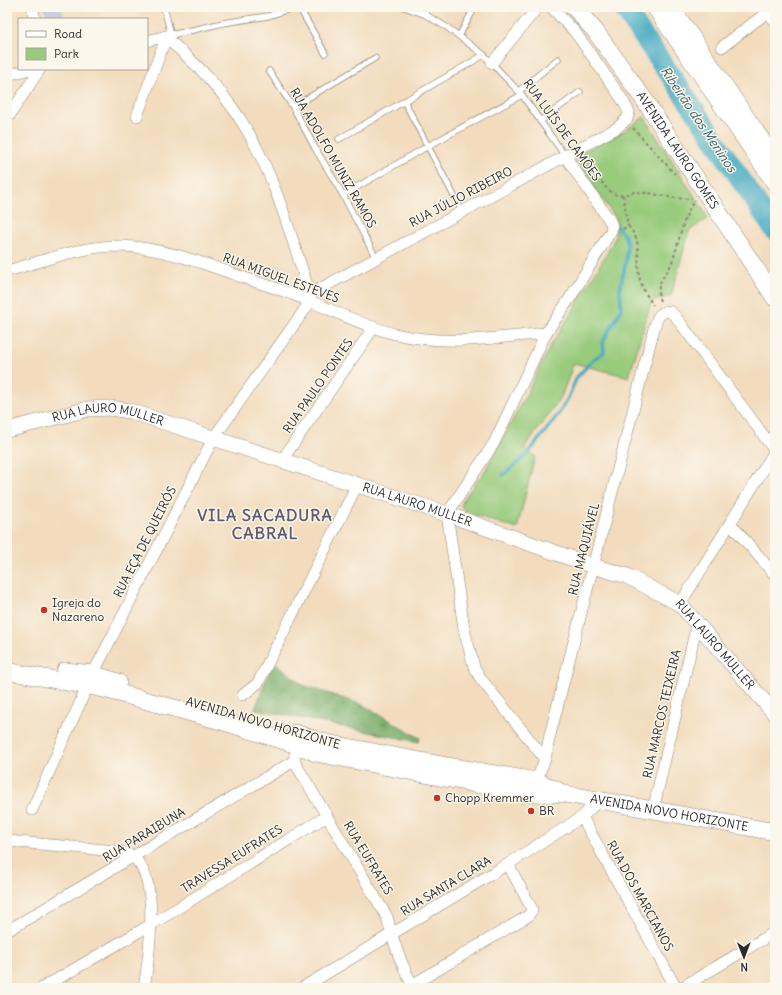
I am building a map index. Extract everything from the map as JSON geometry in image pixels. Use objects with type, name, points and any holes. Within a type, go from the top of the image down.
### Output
[{"type":"main road","name":"AVENIDA LAURO GOMES","points":[[574,7],[596,32],[645,101],[775,298]]},
{"type":"main road","points":[[655,7],[775,183]]},
{"type":"main road","points":[[671,7],[775,160]]},
{"type":"main road","name":"AVENIDA NOVO HORIZONTE","points":[[7,670],[91,680],[234,714],[319,741],[442,765],[565,794],[775,832]]},
{"type":"main road","name":"AVENIDA NOVO HORIZONTE","points":[[91,680],[104,689],[221,721],[296,753],[316,753],[486,786],[533,787]]},
{"type":"street","points":[[32,7],[35,18]]},
{"type":"street","points":[[488,59],[538,7]]},
{"type":"street","points":[[551,7],[574,31],[618,92],[627,107],[627,118]]},
{"type":"street","points":[[722,47],[769,9],[775,21]]},
{"type":"street","points":[[148,41],[167,37]]},
{"type":"street","points":[[137,116],[167,37]]},
{"type":"street","points":[[167,37],[205,74],[232,106],[248,132],[271,178],[308,298]]},
{"type":"street","points":[[7,75],[27,70]]},
{"type":"street","points":[[7,119],[39,70]]},
{"type":"street","name":"RUA JÚLIO RIBEIRO","points":[[308,298],[376,258],[617,128],[627,118]]},
{"type":"street","name":"RUA LUÍS DE CAMÕES","points":[[546,333],[608,237],[612,224],[567,154]]},
{"type":"street","name":"RUA MIGUEL ESTEVES","points":[[7,271],[83,250],[118,246],[137,247],[203,263],[308,298],[374,327],[395,334],[423,339],[462,341],[488,340],[546,333]]},
{"type":"street","name":"RUA EÇA DE QUEIRÓS","points":[[32,810],[91,680],[213,439],[308,298]]},
{"type":"street","points":[[662,313],[669,311],[685,328],[775,451],[680,604]]},
{"type":"street","name":"RUA MAQUIÁVEL","points":[[533,787],[545,759],[652,332],[657,319],[662,313]]},
{"type":"street","name":"RUA PAULO PONTES","points":[[282,460],[374,327]]},
{"type":"street","points":[[545,759],[481,679],[474,667],[464,629],[447,514],[494,443],[546,333]]},
{"type":"street","name":"RUA LAURO MULLER","points":[[7,430],[88,409],[110,408],[130,411],[149,416],[213,439],[357,484],[447,514],[593,566],[627,576],[680,604],[775,714]]},
{"type":"street","points":[[243,695],[258,683],[357,484]]},
{"type":"street","points":[[730,523],[775,575]]},
{"type":"street","name":"RUA MARCOS TEIXEIRA","points":[[653,810],[697,624]]},
{"type":"street","name":"RUA EUFRATES","points":[[296,753],[327,816],[387,917],[391,934],[403,967],[413,987]]},
{"type":"street","name":"RUA PARAIBUNA","points":[[7,931],[133,857],[296,753]]},
{"type":"street","name":"RUA SANTA CLARA","points":[[302,988],[508,864],[582,817],[599,800]]},
{"type":"street","name":"TRAVESSA EUFRATES","points":[[42,988],[152,924],[327,816]]},
{"type":"street","name":"RUA DOS MARCIANOS","points":[[582,817],[676,988]]},
{"type":"street","points":[[7,841],[116,851],[126,853],[133,857],[140,865],[146,877],[152,924],[144,988]]},
{"type":"street","points":[[413,987],[528,916],[532,910],[531,907],[508,864]]},
{"type":"street","points":[[681,988],[775,932]]},
{"type":"lane","points":[[164,7],[167,37],[223,23],[268,16],[296,7]]},
{"type":"lane","points":[[299,7],[325,53]]},
{"type":"lane","name":"RUA LUÍS DE CAMÕES","points":[[404,7],[424,14],[459,36],[488,59],[520,93],[540,122],[567,154]]},
{"type":"lane","points":[[424,14],[427,7]]},
{"type":"lane","points":[[459,36],[475,7]]},
{"type":"lane","points":[[293,106],[375,58]]},
{"type":"lane","points":[[339,139],[404,101],[488,59]]},
{"type":"lane","points":[[343,195],[520,93],[558,59]]},
{"type":"lane","name":"RUA ADOLFO MUNIZ RAMOS","points":[[269,71],[293,106],[315,148],[343,195],[376,258]]},
{"type":"lane","points":[[540,122],[580,92]]},
{"type":"lane","points":[[404,101],[462,211]]},
{"type":"path","points":[[627,118],[677,176]]},
{"type":"path","points":[[567,154],[589,164],[610,192],[616,195],[634,192],[674,198],[696,199]]},
{"type":"path","points":[[691,194],[696,199]]},
{"type":"path","points":[[623,195],[628,226],[633,231],[637,240],[641,283],[645,292],[662,313]]},
{"type":"path","points":[[662,313],[658,292],[660,284],[668,272],[679,236],[688,213],[696,199]]},
{"type":"shaded area","points":[[44,7],[62,7],[64,18],[47,18]]},
{"type":"green space","points":[[644,117],[708,218],[689,231],[671,296],[656,300],[650,306],[629,377],[574,363],[561,397],[524,448],[535,456],[517,529],[466,512],[461,506],[463,500],[485,471],[551,345],[574,309],[615,238],[617,220],[576,161],[579,154],[624,131]]},
{"type":"green space","points":[[273,661],[303,685],[363,705],[420,738],[419,742],[255,709]]},
{"type":"waterway","name":"Ribeirão dos Meninos","points":[[623,7],[698,115],[775,231]]},
{"type":"waterway","points":[[503,475],[527,455],[560,412],[577,377],[593,360],[604,352],[603,341],[620,312],[620,289],[626,261],[627,246],[625,236],[616,225]]},
{"type":"place","name":"Igreja do Nazareno","points":[[44,610]]},
{"type":"place","name":"Chopp Kremmer","points":[[437,798]]},
{"type":"place","name":"BR","points":[[531,811]]},
{"type":"district","name":"VILA SACADURA CABRAL","points":[[265,524]]}]
